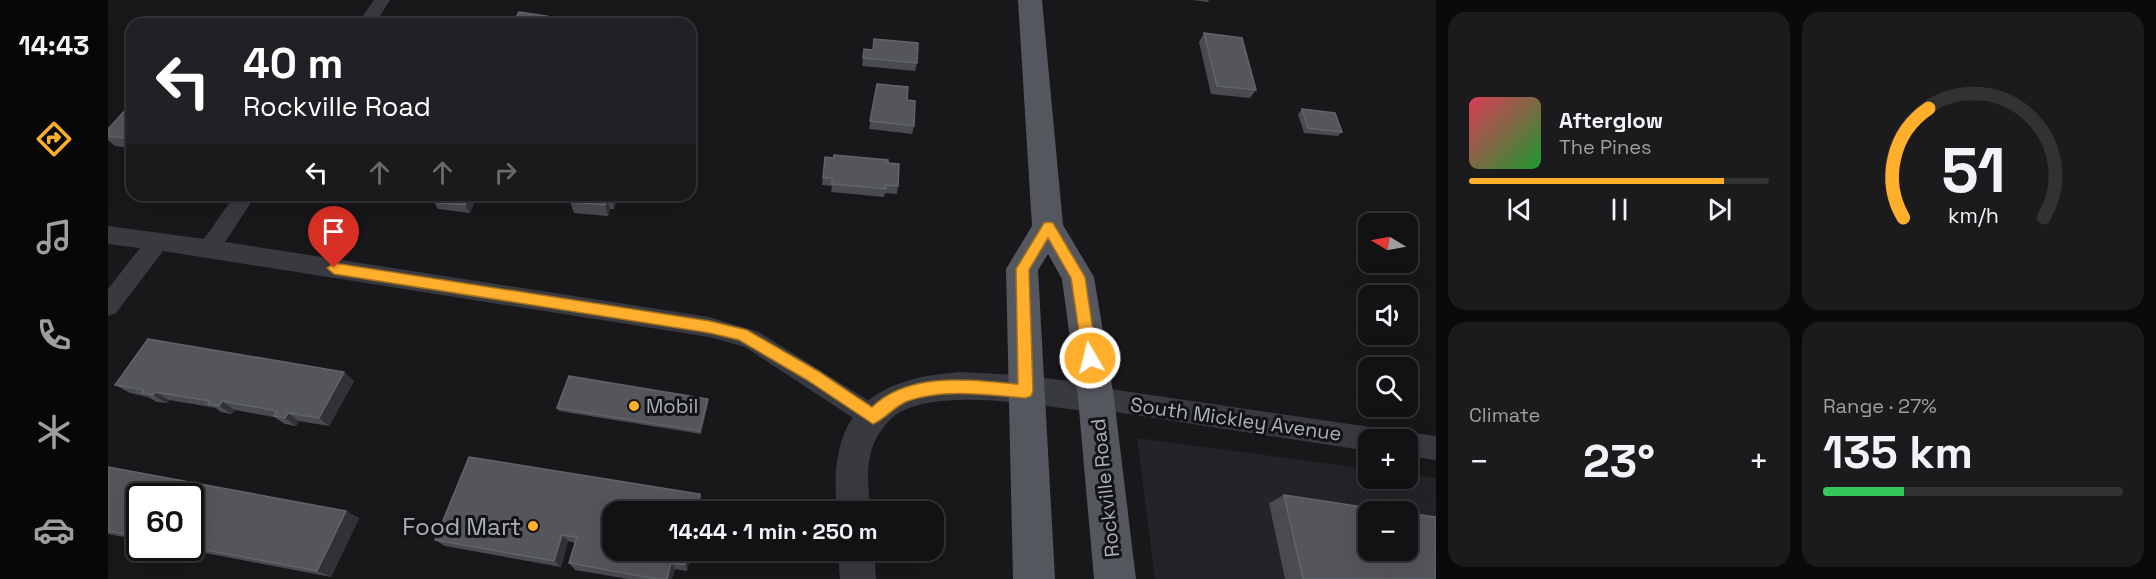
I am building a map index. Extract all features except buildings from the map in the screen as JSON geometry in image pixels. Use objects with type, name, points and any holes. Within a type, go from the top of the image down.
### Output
[{"type":"main road","name":"Rockville Road","points":[[1030,0],[1048,227],[1078,277],[1096,398],[1115,579]]},
{"type":"main road","points":[[1034,579],[1022,269],[1048,227]]},
{"type":"street","points":[[370,18],[382,0]]},
{"type":"street","points":[[209,248],[242,201]]},
{"type":"street","points":[[108,235],[209,248],[710,327],[742,335],[812,376],[873,417]]},
{"type":"street","points":[[108,306],[158,241]]},
{"type":"street","points":[[853,501],[851,475],[854,453],[862,433],[887,403],[905,395],[932,388],[974,387],[1096,398]]},
{"type":"street","name":"South Mickley Avenue","points":[[1096,398],[1358,437]]},
{"type":"street","points":[[1418,446],[1436,448]]},
{"type":"street","points":[[857,561],[858,579]]},
{"type":"shaded area","points":[[1137,438],[1358,468],[1358,489],[1418,489],[1418,476],[1436,478],[1436,579],[1155,579]]},
{"type":"place","name":"Mobil","points":[[634,406]]},
{"type":"place","name":"Food Mart","points":[[533,526]]},
{"type":"route","points":[[334,268],[710,327],[742,335],[812,376],[873,417],[887,403],[905,395],[932,388],[974,387],[1026,391],[1022,269],[1048,227],[1078,277],[1090,358]]}]
